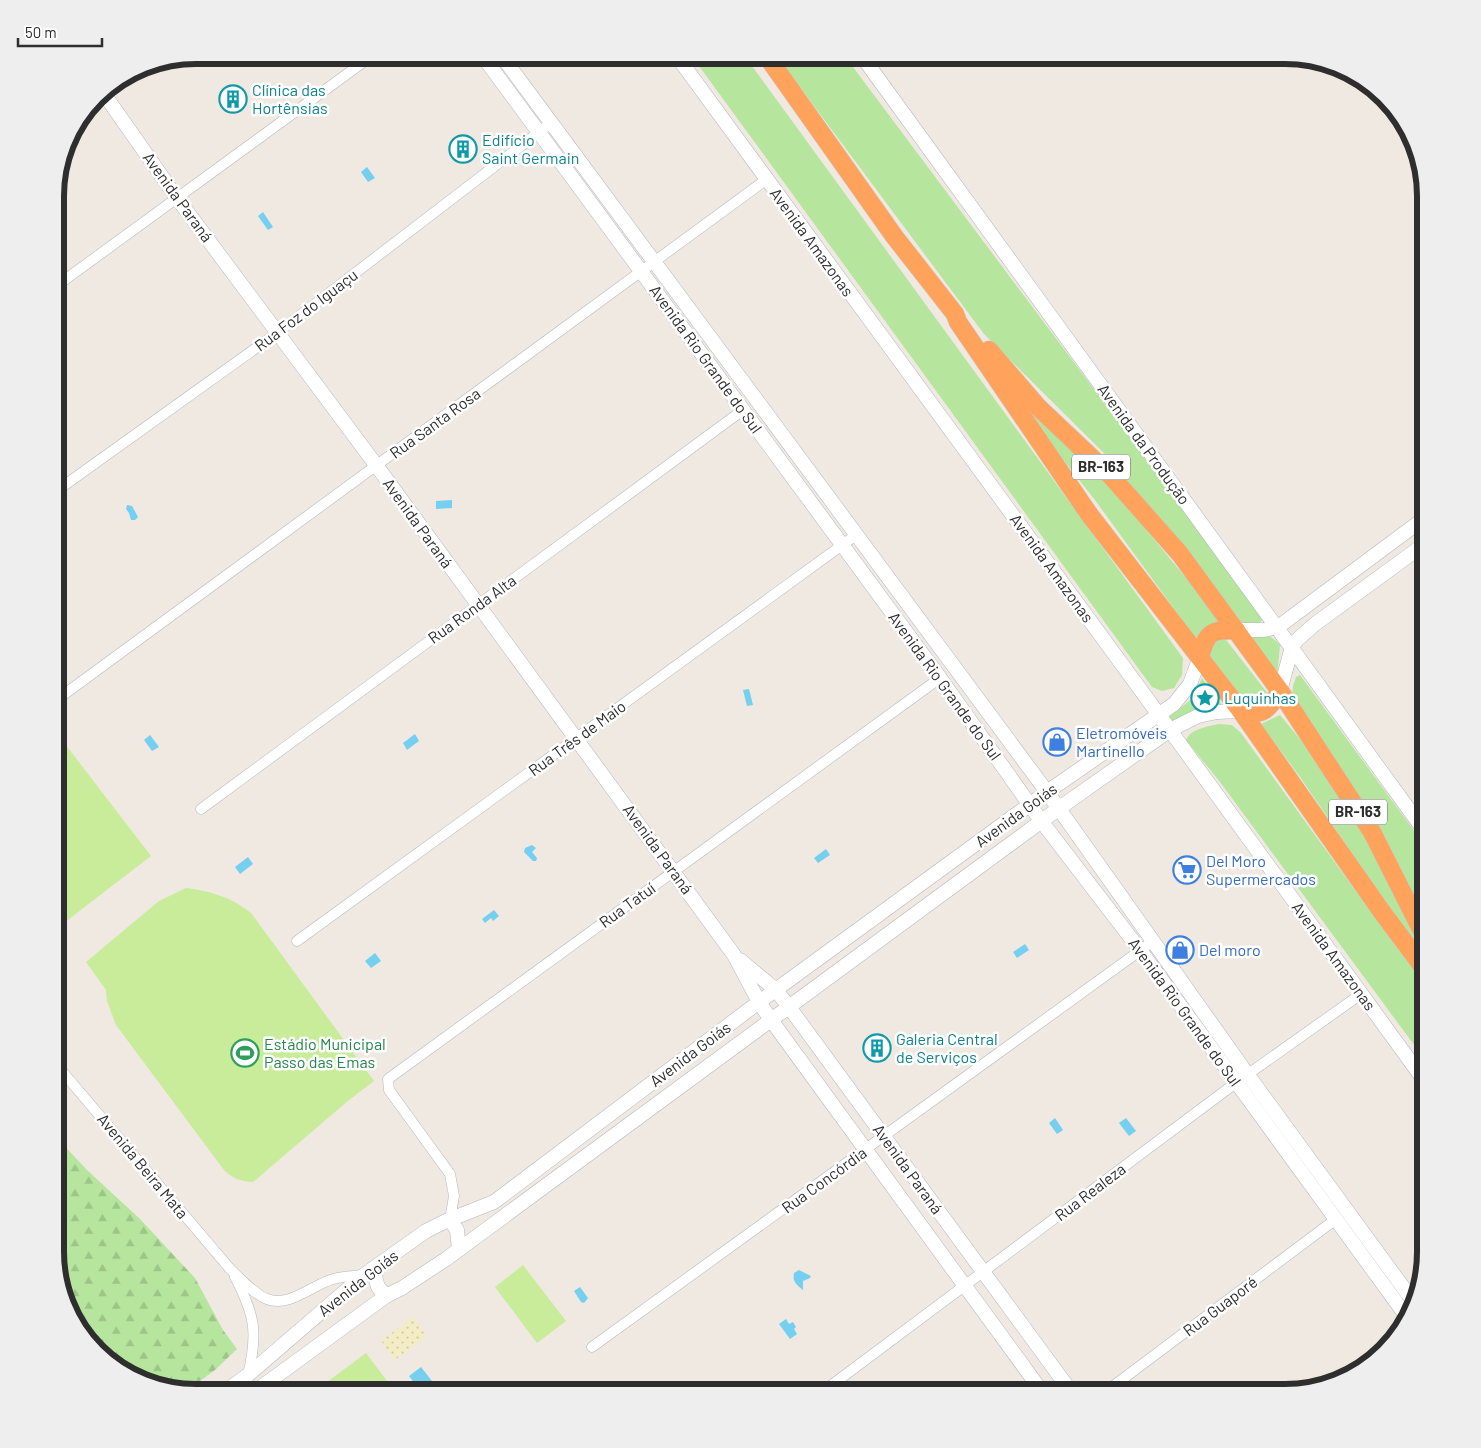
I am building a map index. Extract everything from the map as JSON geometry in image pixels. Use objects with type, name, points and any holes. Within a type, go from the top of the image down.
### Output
[{"type":"highway","name":"BR-163","points":[[772,64],[894,236],[955,314],[963,320],[1038,407],[1110,475],[1180,554],[1280,691],[1372,832],[1417,921]]},
{"type":"highway","name":"BR-163","points":[[955,314],[958,322],[1089,514],[1241,712],[1417,959]]},
{"type":"highway","points":[[1200,657],[1205,640],[1212,632],[1236,630]]},
{"type":"highway","points":[[1241,712],[1254,714],[1263,711],[1274,702],[1280,691]]},
{"type":"street","points":[[64,280],[361,64]]},
{"type":"street","name":"Avenida Rio Grande do Sul","points":[[489,64],[940,678],[1042,822],[1409,1296]]},
{"type":"street","name":"Avenida Rio Grande do Sul","points":[[508,64],[1047,792],[1152,942],[1336,1219],[1403,1312]]},
{"type":"street","name":"Avenida Amazonas","points":[[683,64],[1417,1071]]},
{"type":"street","name":"Avenida da Produção","points":[[871,64],[1417,821]]},
{"type":"street","name":"Avenida Paraná","points":[[107,98],[177,198],[674,871],[734,955],[759,1002],[771,1020],[1037,1384]]},
{"type":"street","name":"Rua Foz do Iguaçu","points":[[64,486],[277,333],[551,123]]},
{"type":"street","name":"Rua Santa Rosa","points":[[64,694],[767,180]]},
{"type":"street","name":"Rua Ronda Alta","points":[[200,809],[743,410]]},
{"type":"street","points":[[1236,630],[1264,630],[1278,627],[1417,525]]},
{"type":"street","name":"Rua Três de Maio","points":[[297,941],[577,739],[841,544],[856,535]]},
{"type":"street","points":[[1280,691],[1292,647],[1303,634],[1417,550]]},
{"type":"street","name":"Avenida Goiás","points":[[235,1384],[368,1272],[426,1231],[494,1202],[759,1002],[1047,792],[1174,704],[1190,684],[1200,657]]},
{"type":"street","name":"Rua Tatuí","points":[[450,1220],[454,1196],[450,1174],[389,1090],[388,1079],[940,678]]},
{"type":"street","name":"Avenida Goiás","points":[[264,1384],[386,1296],[402,1288],[459,1249],[1170,730],[1198,716],[1217,712],[1241,712]]},
{"type":"street","name":"Rua Concórdia","points":[[592,1347],[1152,942]]},
{"type":"street","name":"Avenida Paraná","points":[[734,955],[776,990],[790,1007],[1065,1384]]},
{"type":"street","name":"Rua Realeza","points":[[833,1384],[1242,1079],[1361,994]]},
{"type":"street","name":"Avenida Beira Mata","points":[[64,1074],[231,1270],[259,1294],[274,1301],[284,1300],[333,1279],[368,1272]]},
{"type":"street","name":"Rua Guaporé","points":[[1116,1384],[1336,1219]]},
{"type":"street","points":[[450,1220],[457,1230],[459,1249]]},
{"type":"street","name":"Avenida Beira Mata","points":[[231,1270],[251,1310],[254,1327],[254,1343],[248,1375]]},
{"type":"street","points":[[368,1272],[386,1296]]},
{"type":"green space","points":[[698,64],[751,64],[1183,658],[1182,675],[1174,688],[1162,691],[1152,687]]},
{"type":"green space","points":[[783,64],[851,64],[1265,618],[1252,625],[1238,623],[1112,461],[984,334]]},
{"type":"green space","points":[[1011,394],[1071,442],[1224,624],[1199,643],[1095,500]]},
{"type":"green space","points":[[1244,633],[1268,636],[1280,645],[1277,679]]},
{"type":"green space","points":[[1223,636],[1269,695],[1267,701],[1246,707],[1205,657],[1208,644]]},
{"type":"green space","points":[[1300,675],[1417,835],[1417,911],[1292,697],[1296,677]]},
{"type":"green space","points":[[1202,678],[1222,705],[1174,724],[1169,717],[1193,698]]},
{"type":"green space","points":[[1280,715],[1309,750],[1376,853],[1417,933],[1417,948],[1300,777],[1261,724]]},
{"type":"green space","points":[[1219,724],[1232,725],[1241,733],[1417,974],[1417,1049],[1220,782],[1186,740],[1196,730]]},
{"type":"green space","points":[[64,743],[151,856],[64,923]]},
{"type":"green space","name":"Estádio Municipal Passo das Emas","points":[[186,888],[220,896],[236,903],[251,913],[374,1081],[253,1182],[237,1179],[224,1170],[116,1025],[107,1001],[106,990],[86,962],[159,901]]},
{"type":"green space","points":[[64,1146],[87,1170],[139,1218],[195,1278],[223,1330],[237,1349],[215,1370],[196,1384],[170,1382],[153,1377],[137,1371],[122,1362],[102,1346],[91,1333],[77,1311],[66,1278],[64,1252]]},
{"type":"green space","points":[[523,1265],[566,1321],[537,1343],[495,1287]]},
{"type":"green space","points":[[366,1353],[389,1384],[324,1384]]},
{"type":"sand","points":[[413,1317],[427,1336],[395,1360],[381,1341]]},
{"type":"water","points":[[367,167],[375,178],[368,182],[361,172]]},
{"type":"water","points":[[263,212],[273,227],[268,230],[258,216]]},
{"type":"water","points":[[452,500],[452,508],[436,509],[436,501]]},
{"type":"water","points":[[127,505],[132,506],[138,517],[135,520],[131,520],[126,509]]},
{"type":"water","points":[[749,689],[753,705],[747,706],[743,690]]},
{"type":"water","points":[[415,734],[419,741],[407,750],[403,743]]},
{"type":"water","points":[[150,735],[159,747],[152,751],[144,740]]},
{"type":"water","points":[[532,845],[536,848],[532,852],[537,858],[536,861],[533,861],[524,852],[525,848]]},
{"type":"water","points":[[826,849],[830,855],[818,863],[814,858]]},
{"type":"water","points":[[248,857],[253,864],[240,874],[235,867]]},
{"type":"water","points":[[494,910],[499,916],[493,921],[491,918],[485,923],[482,919]]},
{"type":"water","points":[[1025,944],[1029,950],[1017,958],[1013,952]]},
{"type":"water","points":[[375,953],[381,961],[371,968],[365,961]]},
{"type":"water","points":[[1055,1118],[1063,1130],[1057,1134],[1049,1123]]},
{"type":"water","points":[[1126,1118],[1136,1131],[1129,1136],[1119,1123]]},
{"type":"water","points":[[799,1270],[811,1276],[803,1281],[803,1290],[794,1279],[794,1273]]},
{"type":"water","points":[[580,1287],[588,1298],[584,1303],[581,1302],[574,1291]]},
{"type":"water","points":[[786,1319],[789,1324],[793,1322],[796,1327],[794,1329],[797,1334],[790,1339],[779,1324]]},
{"type":"water","points":[[421,1367],[434,1384],[415,1384],[409,1376]]},
{"type":"place","name":"Clínica das Hortênsias","points":[[233,99]]},
{"type":"place","name":"Edifício Saint Germain","points":[[463,149]]},
{"type":"place","name":"Luquinhas","points":[[1205,698]]},
{"type":"place","name":"Eletromóveis Martinello","points":[[1057,742]]},
{"type":"place","name":"Del Moro Supermercados","points":[[1187,870]]},
{"type":"place","name":"Del moro","points":[[1180,950]]},
{"type":"place","name":"Galeria Central de Serviços","points":[[877,1048]]},
{"type":"place","name":"Estádio Municipal Passo das Emas","points":[[245,1053]]}]
